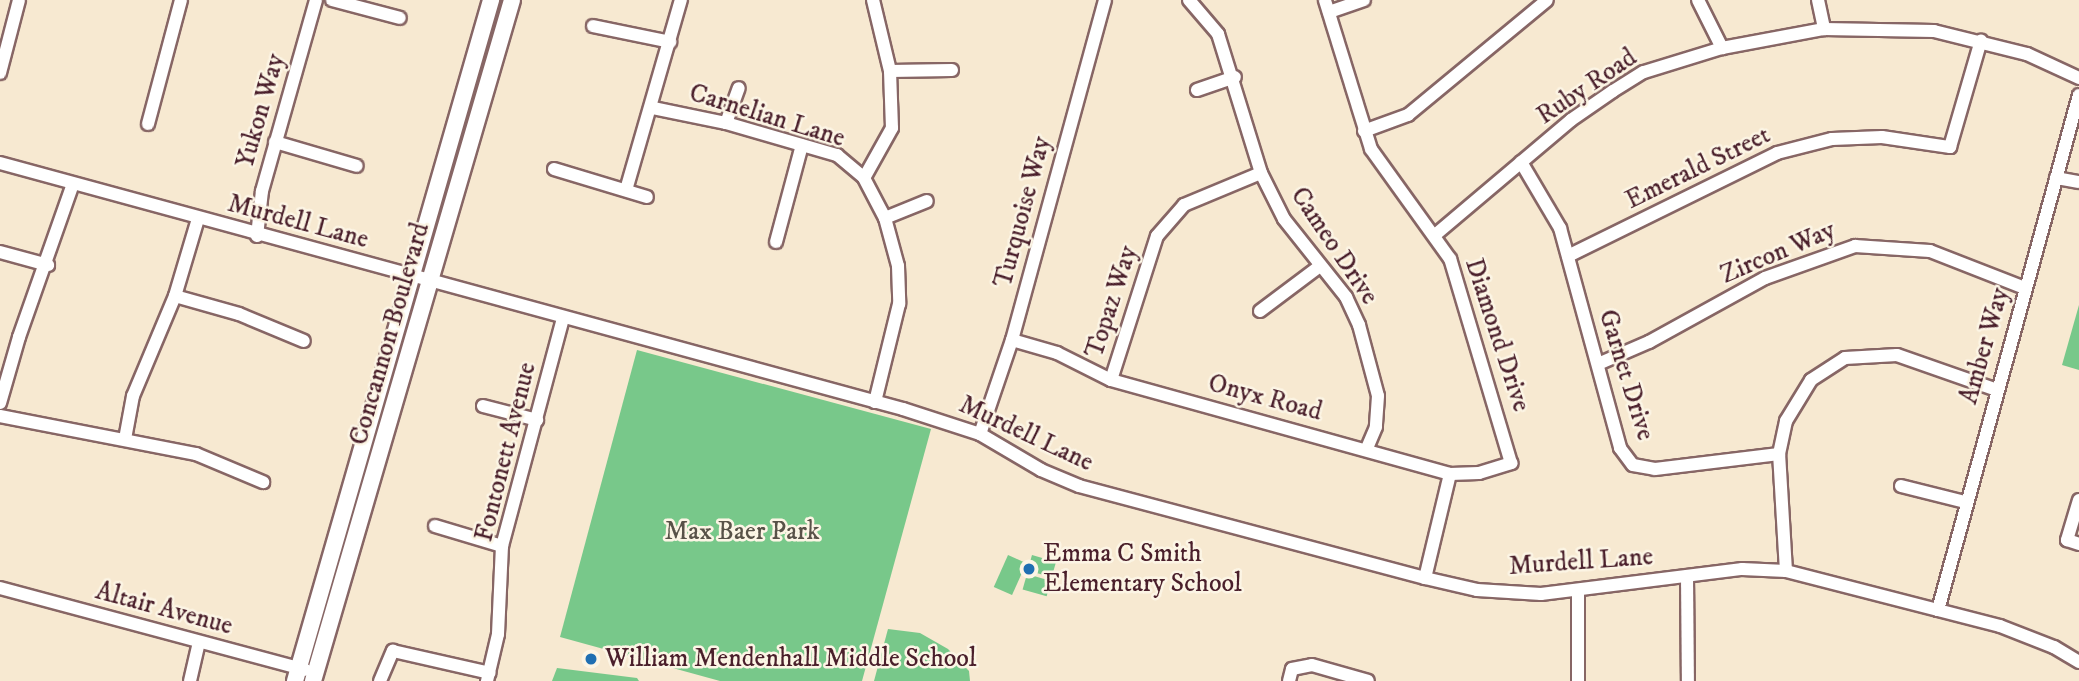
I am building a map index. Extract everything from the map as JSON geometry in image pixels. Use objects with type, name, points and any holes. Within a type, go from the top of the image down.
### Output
[{"type":"main road","name":"Concannon Boulevard","points":[[297,675],[491,0]]},
{"type":"main road","name":"Concannon Boulevard","points":[[314,677],[512,0]]},
{"type":"street","points":[[0,73],[19,0]]},
{"type":"street","points":[[148,124],[181,0]]},
{"type":"street","name":"Yukon Way","points":[[257,236],[275,142],[316,0]]},
{"type":"street","points":[[332,0],[400,18]]},
{"type":"street","points":[[626,190],[653,108],[681,0]]},
{"type":"street","points":[[873,0],[890,71],[892,128],[864,177],[885,218],[898,266],[899,304],[875,402]]},
{"type":"street","name":"Turquoise Way","points":[[980,434],[1012,340],[1105,0]]},
{"type":"street","name":"Cameo Drive","points":[[1189,0],[1218,34],[1235,77],[1261,173],[1284,219],[1346,296],[1376,385],[1376,427],[1367,449]]},
{"type":"street","points":[[1327,6],[1364,0]]},
{"type":"street","points":[[1364,131],[1408,115],[1547,0]]},
{"type":"street","points":[[1698,0],[1722,48]]},
{"type":"street","points":[[1818,0],[1824,29]]},
{"type":"street","name":"Diamond Drive","points":[[1327,6],[1364,131],[1385,171],[1435,235],[1462,289],[1511,463]]},
{"type":"street","points":[[593,26],[670,42]]},
{"type":"street","name":"Ruby Road","points":[[1435,235],[1571,120],[1634,78],[1676,60],[1722,48],[1824,29],[1884,27],[1981,40],[2027,54],[2079,78]]},
{"type":"street","name":"Emerald Street","points":[[1568,256],[1777,153],[1832,139],[1869,137],[1950,147],[1981,40]]},
{"type":"street","points":[[890,71],[952,71]]},
{"type":"street","points":[[1197,90],[1235,77]]},
{"type":"street","points":[[726,123],[739,88]]},
{"type":"street","name":"Amber Way","points":[[1938,610],[1965,502],[2079,95]]},
{"type":"street","name":"Carnelian Lane","points":[[653,108],[726,123],[837,155],[864,177]]},
{"type":"street","points":[[275,142],[357,166]]},
{"type":"street","points":[[776,242],[802,145]]},
{"type":"street","name":"Garnet Drive","points":[[1521,162],[1553,213],[1568,256],[1620,448],[1633,465],[1655,469],[1779,454]]},
{"type":"street","name":"Murdell Lane","points":[[0,163],[257,236],[432,280],[875,402],[980,434],[1041,470],[1079,486],[1425,578],[1496,591],[1578,590],[1742,569],[1786,571],[2000,626],[2054,647],[2079,663]]},
{"type":"street","points":[[554,169],[648,197]]},
{"type":"street","name":"Topaz Way","points":[[1111,380],[1157,236],[1184,205],[1261,173]]},
{"type":"street","points":[[2056,178],[2079,182]]},
{"type":"street","points":[[0,403],[19,337],[48,265],[73,184]]},
{"type":"street","points":[[885,218],[927,201]]},
{"type":"street","points":[[125,439],[133,396],[175,296],[198,219]]},
{"type":"street","name":"Zircon Way","points":[[1598,364],[1648,342],[1765,278],[1855,246],[1930,251],[2025,288]]},
{"type":"street","points":[[0,252],[48,265]]},
{"type":"street","points":[[1260,311],[1320,266]]},
{"type":"street","points":[[175,296],[239,314],[304,341]]},
{"type":"street","name":"Fontonett Avenue","points":[[488,677],[500,622],[502,546],[563,318]]},
{"type":"street","name":"Onyx Road","points":[[1012,340],[1057,353],[1111,380],[1450,474],[1479,473],[1511,463]]},
{"type":"street","points":[[1786,571],[1779,454],[1786,421],[1811,380],[1845,358],[1897,355],[1997,390]]},
{"type":"street","points":[[483,407],[537,420]]},
{"type":"street","points":[[0,416],[196,454],[263,482]]},
{"type":"street","points":[[1425,578],[1450,474]]},
{"type":"street","points":[[1901,486],[1965,502]]},
{"type":"street","points":[[2079,500],[2067,540],[2079,544]]},
{"type":"street","points":[[435,526],[502,546]]},
{"type":"street","points":[[1687,576],[1688,681]]},
{"type":"street","name":"Altair Avenue","points":[[0,588],[199,643],[297,675],[314,677]]},
{"type":"street","points":[[1578,590],[1578,681]]},
{"type":"street","points":[[190,681],[199,643]]},
{"type":"street","points":[[380,681],[393,652],[488,677]]},
{"type":"street","points":[[1289,681],[1292,669],[1312,665],[1368,681]]},
{"type":"green space","points":[[2079,305],[2079,370],[2062,365]]},
{"type":"green space","name":"Max Baer Park","points":[[637,350],[931,429],[862,681],[720,681],[560,637]]},
{"type":"green space","points":[[1008,555],[1026,563],[1012,595],[994,587]]},
{"type":"green space","points":[[1032,555],[1056,562],[1052,577],[1028,570]]},
{"type":"green space","points":[[1027,574],[1051,581],[1047,596],[1023,589]]},
{"type":"green space","points":[[888,629],[920,633],[948,649],[969,671],[970,681],[874,681]]},
{"type":"green space","points":[[557,668],[637,678],[639,681],[552,681]]},
{"type":"place","name":"Emma C Smith Elementary School","points":[[1029,569]]},
{"type":"place","name":"William Mendenhall Middle School","points":[[591,659]]}]
